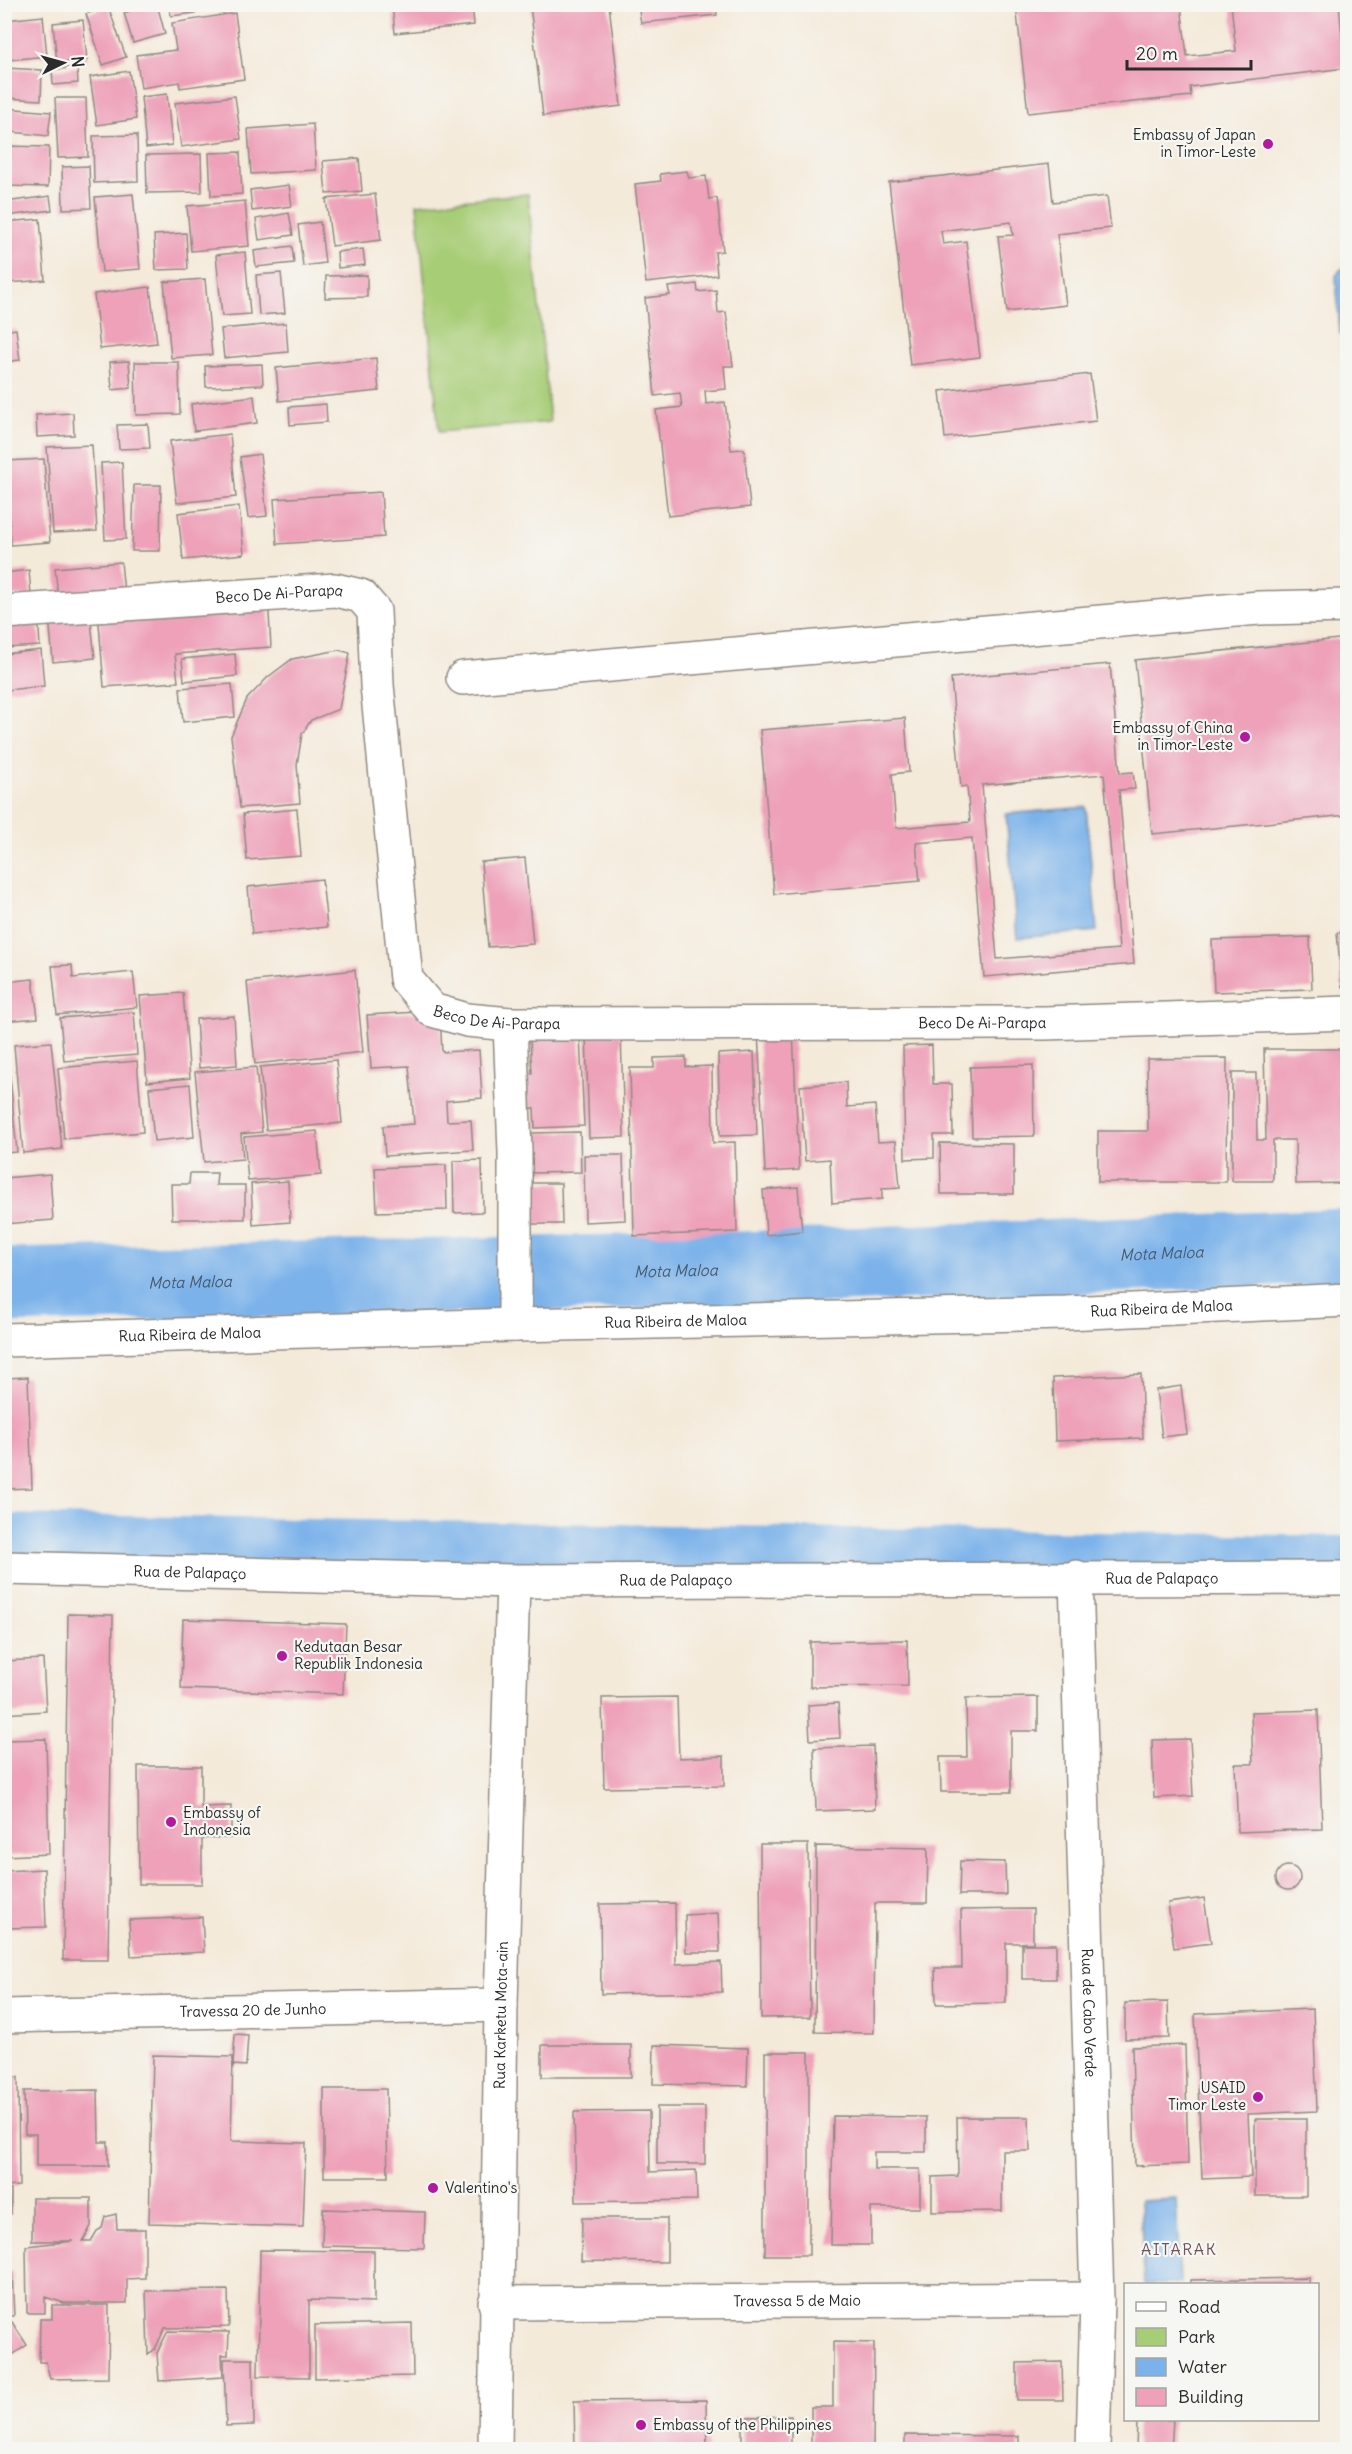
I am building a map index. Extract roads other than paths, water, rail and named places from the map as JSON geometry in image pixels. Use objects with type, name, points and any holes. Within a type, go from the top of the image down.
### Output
[{"type":"street","name":"Beco De Ai-Parapa","points":[[4,612],[335,590],[360,596],[374,611],[377,686],[406,979],[432,1010],[467,1020],[510,1024],[1045,1023],[1347,1012]]},
{"type":"street","points":[[463,678],[1259,608],[1347,606]]},
{"type":"street","points":[[510,1024],[515,1152],[515,1324]]},
{"type":"street","name":"Rua Ribeira de Maloa","points":[[4,1340],[515,1324],[1066,1313],[1347,1300]]},
{"type":"street","name":"Rua de Palapaço","points":[[4,1568],[513,1581],[1076,1577],[1347,1578]]},
{"type":"street","name":"Rua de Cabo Verde","points":[[1076,1577],[1097,2299],[1094,2450]]},
{"type":"street","name":"Rua Karketu Mota-ain","points":[[495,2450],[495,2303],[501,2005],[513,1581]]},
{"type":"street","name":"Travessa 20 de Junho","points":[[4,2016],[501,2005]]},
{"type":"street","name":"Travessa 5 de Maio","points":[[495,2303],[1097,2299]]},
{"type":"water","points":[[1347,266],[1347,334],[1340,334],[1336,276]]},
{"type":"water","points":[[1086,807],[1097,931],[1017,938],[1006,814]]},
{"type":"water","points":[[1176,2199],[1180,2283],[1144,2283],[1140,2201]]},
{"type":"waterway","name":"Mota Maloa","points":[[4,1286],[740,1269],[1348,1246]]},
{"type":"waterway","points":[[4,1303],[1348,1265]]},
{"type":"waterway","points":[[4,1536],[1348,1558]]},
{"type":"place","name":"Embassy of Japan in Timor-Leste","points":[[1268,144]]},
{"type":"place","name":"Embassy of China in Timor-Leste","points":[[1245,737]]},
{"type":"place","name":"Kedutaan Besar Republik Indonesia","points":[[282,1656]]},
{"type":"place","name":"Embassy of Indonesia","points":[[171,1822]]},
{"type":"place","name":"USAID Timor Leste","points":[[1258,2097]]},
{"type":"place","name":"Valentino's","points":[[433,2188]]},
{"type":"place","name":"Embassy of the Philippines","points":[[641,2425]]},
{"type":"district","name":"AITARAK","points":[[1179,2249]]}]
